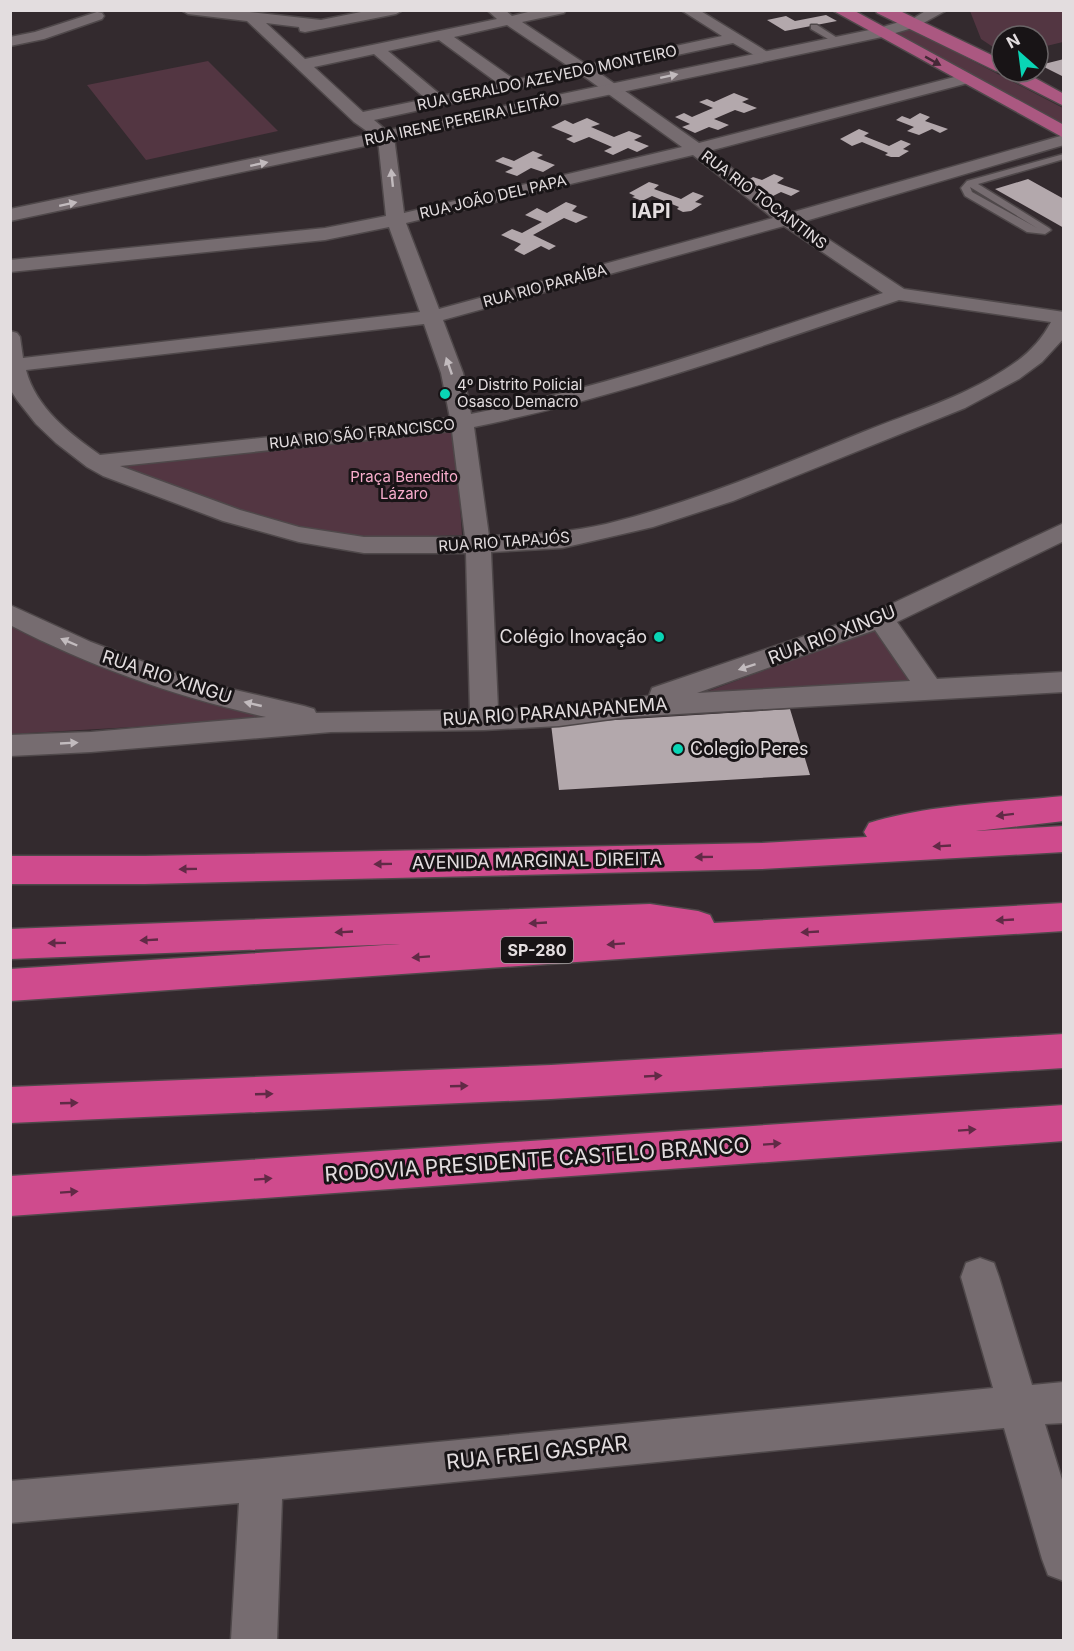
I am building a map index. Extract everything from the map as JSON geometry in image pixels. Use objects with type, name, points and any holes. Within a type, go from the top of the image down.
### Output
[{"type":"highway","points":[[762,856],[916,825],[1064,808]]},
{"type":"highway","name":"AVENIDA MARGINAL DIREITA","points":[[10,870],[762,856],[1064,839]]},
{"type":"highway","name":"SP-280","points":[[10,985],[764,934],[1064,917]]},
{"type":"highway","points":[[10,944],[115,942],[650,918],[764,934]]},
{"type":"highway","points":[[10,1105],[563,1081],[1064,1051]]},
{"type":"highway","name":"RODOVIA PRESIDENTE CASTELO BRANCO","points":[[10,1196],[1064,1123]]},
{"type":"main road","points":[[883,10],[913,22],[990,60]]},
{"type":"main road","points":[[944,10],[957,35],[970,49]]},
{"type":"main road","points":[[850,13],[1064,133]]},
{"type":"main road","points":[[1033,84],[1064,101]]},
{"type":"street","points":[[188,10],[323,25]]},
{"type":"street","points":[[273,35],[396,10]]},
{"type":"street","name":"RUA RIO TOCANTINS","points":[[494,10],[612,88],[696,149],[787,220],[897,294],[1063,318]]},
{"type":"street","points":[[304,64],[560,10]]},
{"type":"street","points":[[688,10],[766,56]]},
{"type":"street","points":[[913,22],[939,10]]},
{"type":"street","points":[[10,42],[39,36],[104,13]]},
{"type":"street","points":[[251,17],[360,118],[386,137],[396,220],[452,373],[462,423],[478,545],[484,720]]},
{"type":"street","name":"RUA IRENE PEREIRA LEITÃO","points":[[10,215],[882,32],[913,22]]},
{"type":"street","points":[[441,34],[511,85]]},
{"type":"street","name":"RUA GERALDO AZEVEDO MONTEIRO","points":[[360,118],[734,38]]},
{"type":"street","points":[[376,48],[438,101]]},
{"type":"street","name":"RUA JOÃO DEL PAPA","points":[[10,266],[325,234],[396,220],[696,149],[966,79]]},
{"type":"street","name":"RUA RIO PARAÍBA","points":[[14,365],[432,317],[787,220],[1064,140]]},
{"type":"street","name":"RUA RIO SÃO FRANCISCO","points":[[95,462],[462,423],[590,395],[897,294]]},
{"type":"street","name":"RUA RIO TAPAJÓS","points":[[10,337],[14,365],[22,391],[45,421],[95,462],[124,477],[166,493],[273,529],[345,543],[414,547],[558,541],[634,526],[693,508],[935,411],[1003,381],[1044,352],[1059,332],[1063,318]]},
{"type":"street","name":"RUA RIO XINGU","points":[[626,707],[881,619],[1064,531]]},
{"type":"street","name":"RUA RIO XINGU","points":[[10,614],[49,634],[121,665],[207,693],[331,722]]},
{"type":"street","points":[[881,619],[931,691]]},
{"type":"street","name":"RUA RIO PARANAPANEMA","points":[[10,746],[91,742],[331,722],[484,720],[559,716],[626,707],[1064,682]]},
{"type":"street","points":[[980,1277],[1064,1559]]},
{"type":"street","name":"RUA FREI GASPAR","points":[[10,1502],[262,1480],[1064,1402]]},
{"type":"street","points":[[254,1641],[262,1480]]},
{"type":"lane","points":[[814,27],[838,41]]},
{"type":"lane","points":[[970,183],[1046,230],[1036,233],[968,194],[965,188],[970,183],[1064,156]]},
{"type":"green space","points":[[970,11],[1063,11],[1063,42],[1050,45],[1050,24],[990,24],[990,45],[981,39]]},
{"type":"green space","points":[[909,28],[990,70],[990,84],[1017,84],[1063,108],[1063,128],[893,33]]},
{"type":"green space","points":[[208,61],[278,131],[146,160],[87,85]]},
{"type":"green space","name":"Praça Benedito Lázaro","points":[[455,428],[462,535],[403,537],[343,534],[283,523],[223,505],[107,463]]},
{"type":"green space","points":[[10,617],[293,718],[11,734]]},
{"type":"green space","points":[[878,628],[912,681],[706,692]]},
{"type":"building","points":[[826,15],[837,21],[785,31],[767,20],[786,16],[795,21]]},
{"type":"building","points":[[1064,59],[1064,77],[1050,70],[1050,62]]},
{"type":"building","points":[[734,93],[749,99],[742,102],[757,108],[744,113],[735,110],[714,119],[729,125],[718,130],[709,127],[695,133],[682,127],[690,124],[675,117],[684,113],[692,117],[713,108],[699,102],[707,99],[714,102]]},
{"type":"building","points":[[920,113],[930,117],[925,121],[948,129],[940,133],[932,129],[919,135],[907,131],[914,127],[896,120],[902,116],[910,119]]},
{"type":"building","points":[[587,118],[600,124],[591,127],[614,137],[629,131],[642,136],[634,140],[649,146],[637,152],[628,148],[613,155],[604,151],[612,147],[589,137],[574,143],[566,139],[573,136],[551,127],[565,120],[573,124]]},
{"type":"building","points":[[859,129],[869,133],[864,136],[889,146],[901,140],[911,144],[903,149],[909,151],[899,157],[891,157],[885,155],[888,153],[862,142],[852,146],[840,139]]},
{"type":"building","points":[[533,151],[543,155],[537,158],[555,165],[543,172],[531,168],[517,176],[505,172],[513,168],[495,161],[503,157],[514,161]]},
{"type":"building","points":[[774,174],[784,178],[777,183],[800,191],[791,196],[781,192],[769,198],[758,193],[764,190],[747,181],[753,177],[762,180]]},
{"type":"building","points":[[1028,179],[1064,199],[1064,228],[995,189]]},
{"type":"building","points":[[649,182],[659,185],[654,189],[681,199],[693,192],[704,196],[695,202],[702,204],[691,211],[683,212],[677,209],[679,207],[652,196],[642,201],[632,197],[635,196],[629,193]]},
{"type":"building","points":[[566,202],[577,206],[572,211],[588,217],[576,223],[564,218],[533,235],[556,246],[549,250],[541,246],[524,255],[514,250],[521,244],[501,235],[512,229],[522,233],[542,222],[525,215],[537,208],[547,213]]},
{"type":"building","name":"Colegio Peres","points":[[790,709],[810,775],[559,790],[551,724]]},
{"type":"place","name":"4º Distrito Policial Osasco Demacro","points":[[445,394]]},
{"type":"place","name":"Colégio Inovação","points":[[659,637]]},
{"type":"place","name":"Colegio Peres","points":[[678,749]]},
{"type":"district","name":"IAPI","points":[[651,211]]}]
